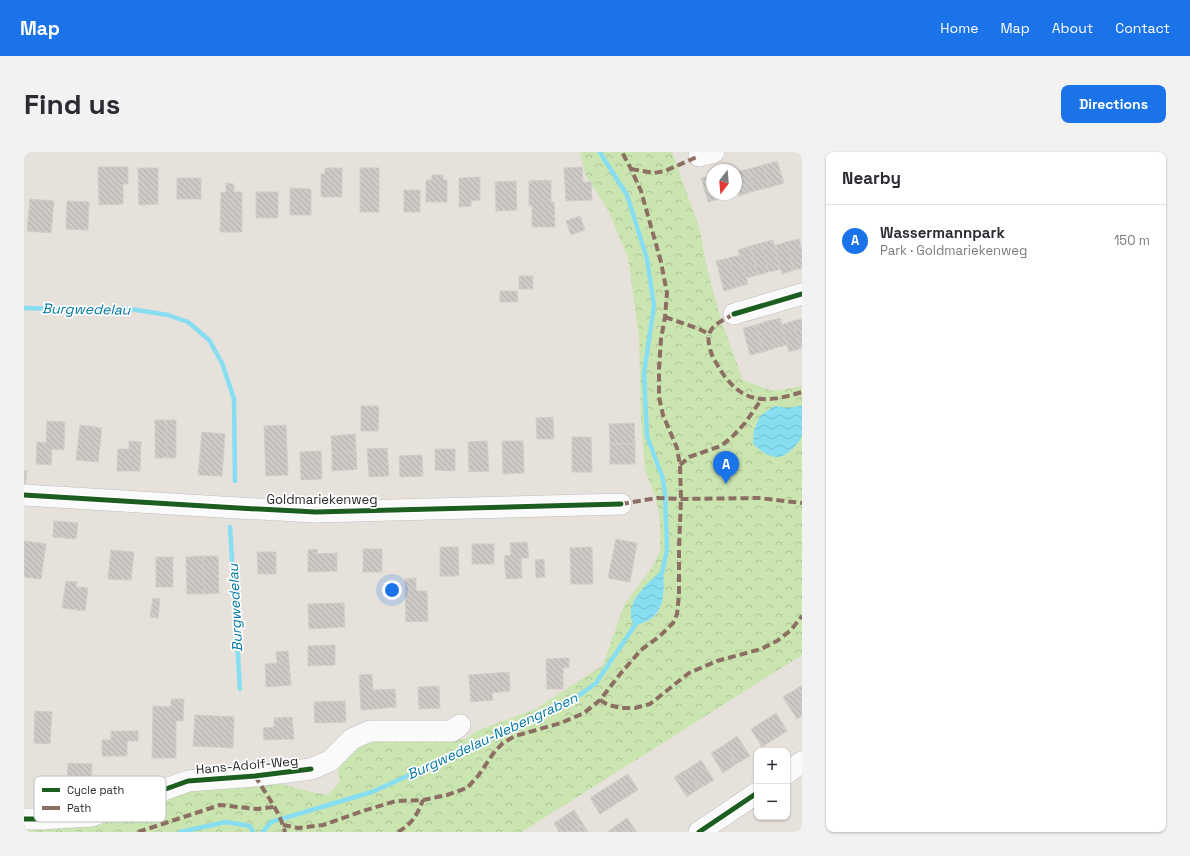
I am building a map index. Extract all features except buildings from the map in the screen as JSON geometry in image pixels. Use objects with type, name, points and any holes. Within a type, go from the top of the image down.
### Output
[{"type":"street","points":[[734,314],[802,294]]},
{"type":"street","name":"Goldmariekenweg","points":[[24,495],[316,512],[621,504]]},
{"type":"street","name":"Hans-Adolf-Weg","points":[[166,789],[188,781],[311,770],[330,762],[352,739],[370,731],[452,730],[460,725]]},
{"type":"street","points":[[790,771],[802,762]]},
{"type":"street","points":[[699,832],[754,795]]},
{"type":"green space","points":[[580,152],[672,152],[699,227],[707,268],[721,320],[743,380],[773,391],[802,386],[802,655],[522,832],[24,832],[24,822],[34,820],[34,822],[166,822],[166,793],[190,788],[278,783],[328,795],[340,782],[337,762],[371,737],[466,739],[476,731],[536,709],[603,665],[624,605],[653,566],[660,551],[660,518],[655,496],[645,471],[641,420],[639,336],[628,258],[609,212],[585,174]]},
{"type":"water","points":[[802,405],[802,434],[799,442],[792,450],[783,456],[775,457],[763,452],[753,444],[754,430],[760,416],[774,406],[790,408]]},
{"type":"water","points":[[663,569],[663,596],[660,608],[652,618],[634,626],[631,617],[631,609],[634,601],[644,587]]},
{"type":"waterway","name":"Burgwedelau-Nebengraben","points":[[600,152],[627,195],[647,259],[654,306],[644,373],[647,436],[663,479],[665,494],[667,549],[661,575]]},
{"type":"waterway","name":"Burgwedelau","points":[[24,308],[97,310],[124,308],[168,315],[188,322],[209,340],[222,363],[234,399],[235,481]]},
{"type":"waterway","name":"Burgwedelau","points":[[230,527],[240,689]]},
{"type":"waterway","name":"Burgwedelau-Nebengraben","points":[[263,832],[271,822],[372,792],[570,702],[596,683],[637,622]]},
{"type":"waterway","points":[[180,832],[226,822],[250,826],[253,832]]},
{"type":"marked path","points":[[283,825],[298,828],[323,825],[396,801],[423,800],[447,795],[467,788],[478,776],[495,751],[503,743],[515,736],[561,723],[584,713],[600,700],[641,650],[660,636],[673,623],[677,614],[679,595],[681,499],[680,465],[677,448],[663,415],[659,397],[661,339],[667,293],[661,262],[641,191],[622,152]]},
{"type":"marked path","points":[[631,169],[654,173],[665,171],[699,156]]},
{"type":"marked path","points":[[734,314],[714,326],[709,335],[712,355],[725,377],[735,388],[744,394],[762,399],[781,398],[802,392]]},
{"type":"marked path","points":[[665,317],[709,334]]},
{"type":"marked path","points":[[680,465],[689,457],[721,446],[745,423],[761,400]]},
{"type":"marked path","points":[[621,504],[657,498],[759,498],[802,503]]},
{"type":"marked path","points":[[600,700],[608,705],[622,708],[635,708],[650,704],[689,673],[717,661],[761,649],[777,641],[791,630],[802,616]]},
{"type":"marked path","points":[[255,776],[276,810],[285,832]]},
{"type":"marked path","points":[[398,832],[414,818],[423,800]]},
{"type":"marked path","points":[[138,832],[220,805],[257,809],[274,807]]},
{"type":"cycle path","points":[[734,314],[802,294]]},
{"type":"cycle path","points":[[24,495],[316,512],[621,504]]},
{"type":"cycle path","points":[[166,789],[188,781],[255,776],[311,769]]},
{"type":"cycle path","points":[[699,832],[754,795]]},
{"type":"cycle path","points":[[24,819],[34,819]]},
{"type":"place","name":"Wassermannpark","points":[[726,484]]}]
